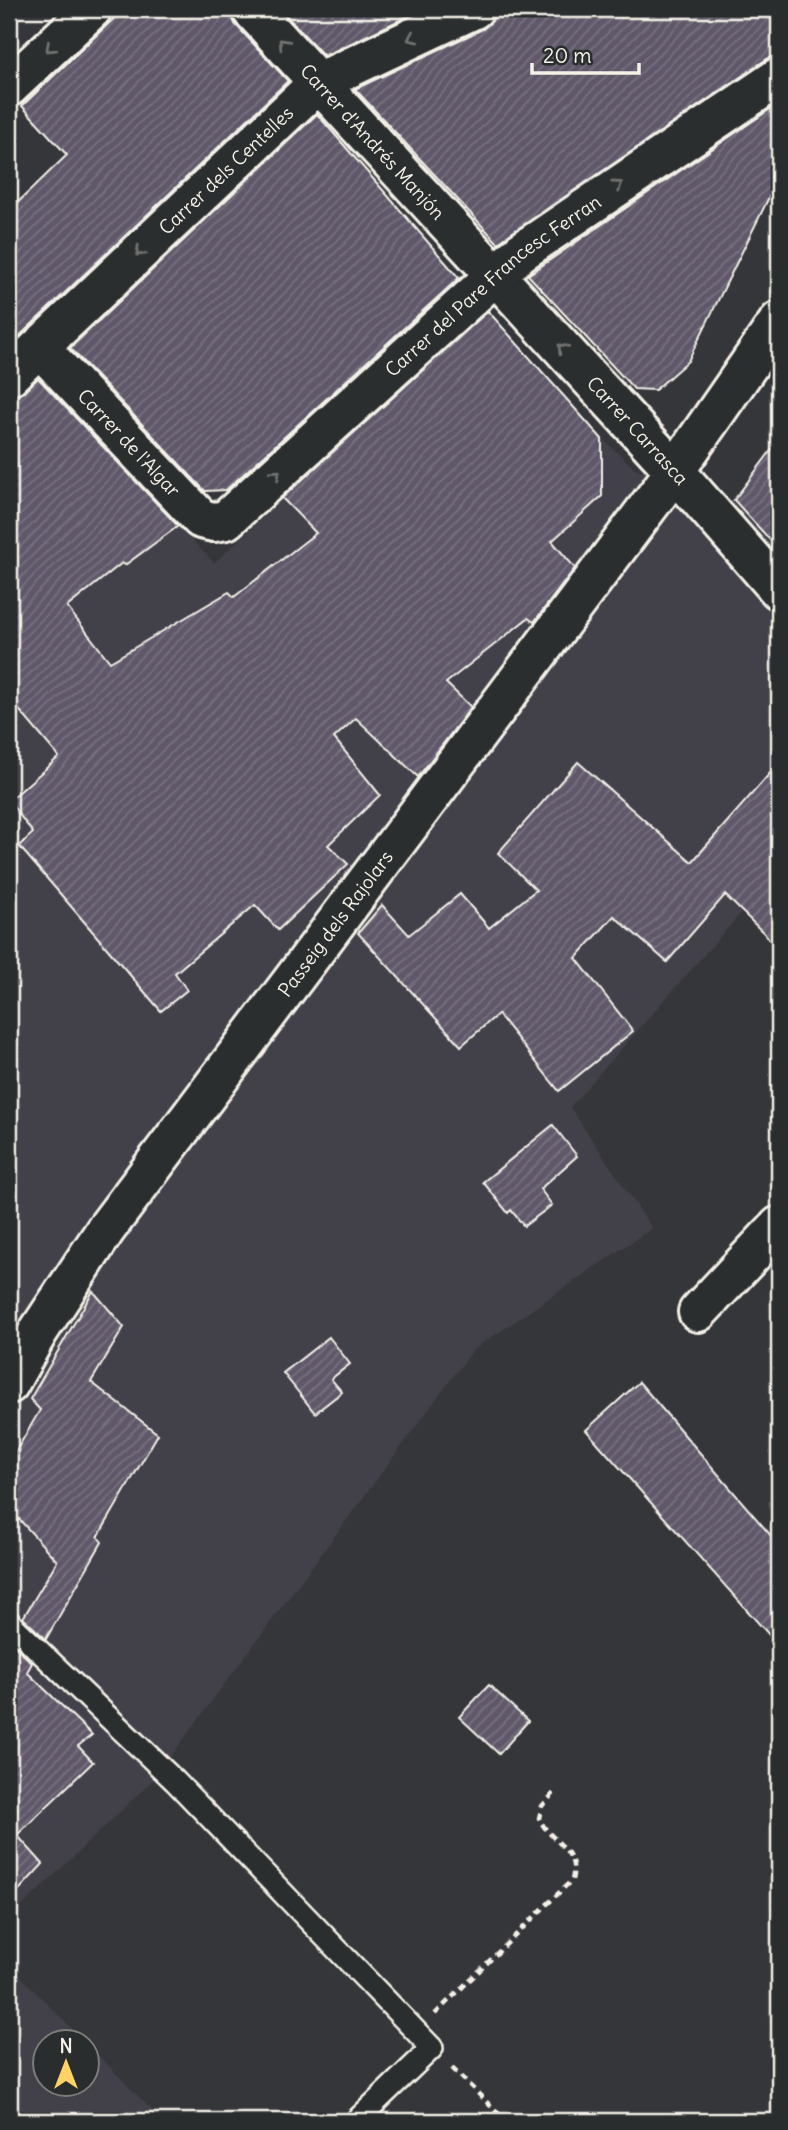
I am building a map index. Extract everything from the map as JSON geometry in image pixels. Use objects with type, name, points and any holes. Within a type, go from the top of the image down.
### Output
[{"type":"street","points":[[9,87],[92,9]]},
{"type":"street","name":"Carrer d'Andrés Manjón","points":[[251,9],[494,274]]},
{"type":"street","name":"Carrer dels Centelles","points":[[9,376],[319,82],[474,9]]},
{"type":"street","name":"Carrer del Pare Francesc Ferran","points":[[226,520],[494,274],[532,244],[779,77]]},
{"type":"street","name":"Carrer Carrasca","points":[[494,274],[675,471],[779,590]]},
{"type":"street","name":"Passeig dels Rajolars","points":[[9,1384],[38,1332],[114,1219],[675,471],[779,321]]},
{"type":"street","name":"Carrer de l'Algar","points":[[40,348],[201,519],[214,522],[226,520]]},
{"type":"street","points":[[698,1312],[779,1226]]},
{"type":"lane","points":[[9,1622],[175,1781],[432,2048],[356,2121]]},
{"type":"path","points":[[417,2031],[572,1880],[575,1868],[571,1854],[544,1830],[539,1818],[542,1806],[554,1793]]},
{"type":"path","points":[[432,2048],[506,2121]]},
{"type":"shaded area","points":[[486,309],[594,431],[634,468],[734,500],[779,440],[779,870],[570,1107],[652,1228],[473,1350],[154,1779],[9,1919],[9,487],[96,439],[214,563]]},
{"type":"shaded area","points":[[9,1965],[71,2028],[32,2028],[32,2098],[102,2098],[102,2059],[163,2121],[9,2121]]},
{"type":"building","points":[[124,9],[230,9],[235,24],[288,81],[9,346],[9,211],[67,155],[22,106]]},
{"type":"building","points":[[280,9],[423,9],[324,56]]},
{"type":"building","points":[[496,9],[779,9],[779,55],[767,59],[498,243],[355,89],[483,29],[492,21]]},
{"type":"building","points":[[779,103],[779,177],[688,361],[655,390],[634,389],[528,275]]},
{"type":"building","points":[[317,114],[459,278],[226,490],[205,491],[70,348]]},
{"type":"building","points":[[488,311],[602,439],[602,496],[552,541],[575,568],[534,622],[528,618],[446,683],[471,707],[418,777],[356,718],[334,738],[380,795],[328,845],[348,864],[278,930],[255,905],[175,973],[187,990],[161,1011],[19,846],[33,833],[9,801],[59,757],[9,698],[9,397],[24,392],[38,378],[178,526],[125,565],[122,563],[67,607],[110,662],[229,592],[234,597],[316,533],[282,498]]},
{"type":"building","points":[[779,440],[779,550],[734,500]]},
{"type":"building","points":[[578,762],[692,862],[779,763],[779,948],[725,895],[667,962],[614,916],[576,958],[633,1031],[559,1091],[498,1014],[461,1046],[358,933],[382,905],[409,935],[460,894],[489,928],[536,890],[498,853]]},
{"type":"building","points":[[553,1125],[577,1156],[540,1189],[552,1205],[524,1226],[511,1210],[508,1213],[483,1182]]},
{"type":"building","points":[[93,1291],[124,1327],[91,1382],[158,1434],[98,1537],[102,1542],[46,1639],[23,1618],[57,1561],[9,1508],[9,1463],[40,1410],[30,1399]]},
{"type":"building","points":[[329,1337],[350,1364],[331,1379],[342,1392],[315,1413],[283,1373]]},
{"type":"building","points":[[639,1382],[779,1545],[779,1646],[586,1430]]},
{"type":"building","points":[[10,1641],[32,1663],[27,1672],[92,1735],[78,1746],[93,1762],[17,1835],[43,1864],[9,1901]]},
{"type":"building","points":[[489,1685],[528,1721],[499,1754],[459,1717]]}]
